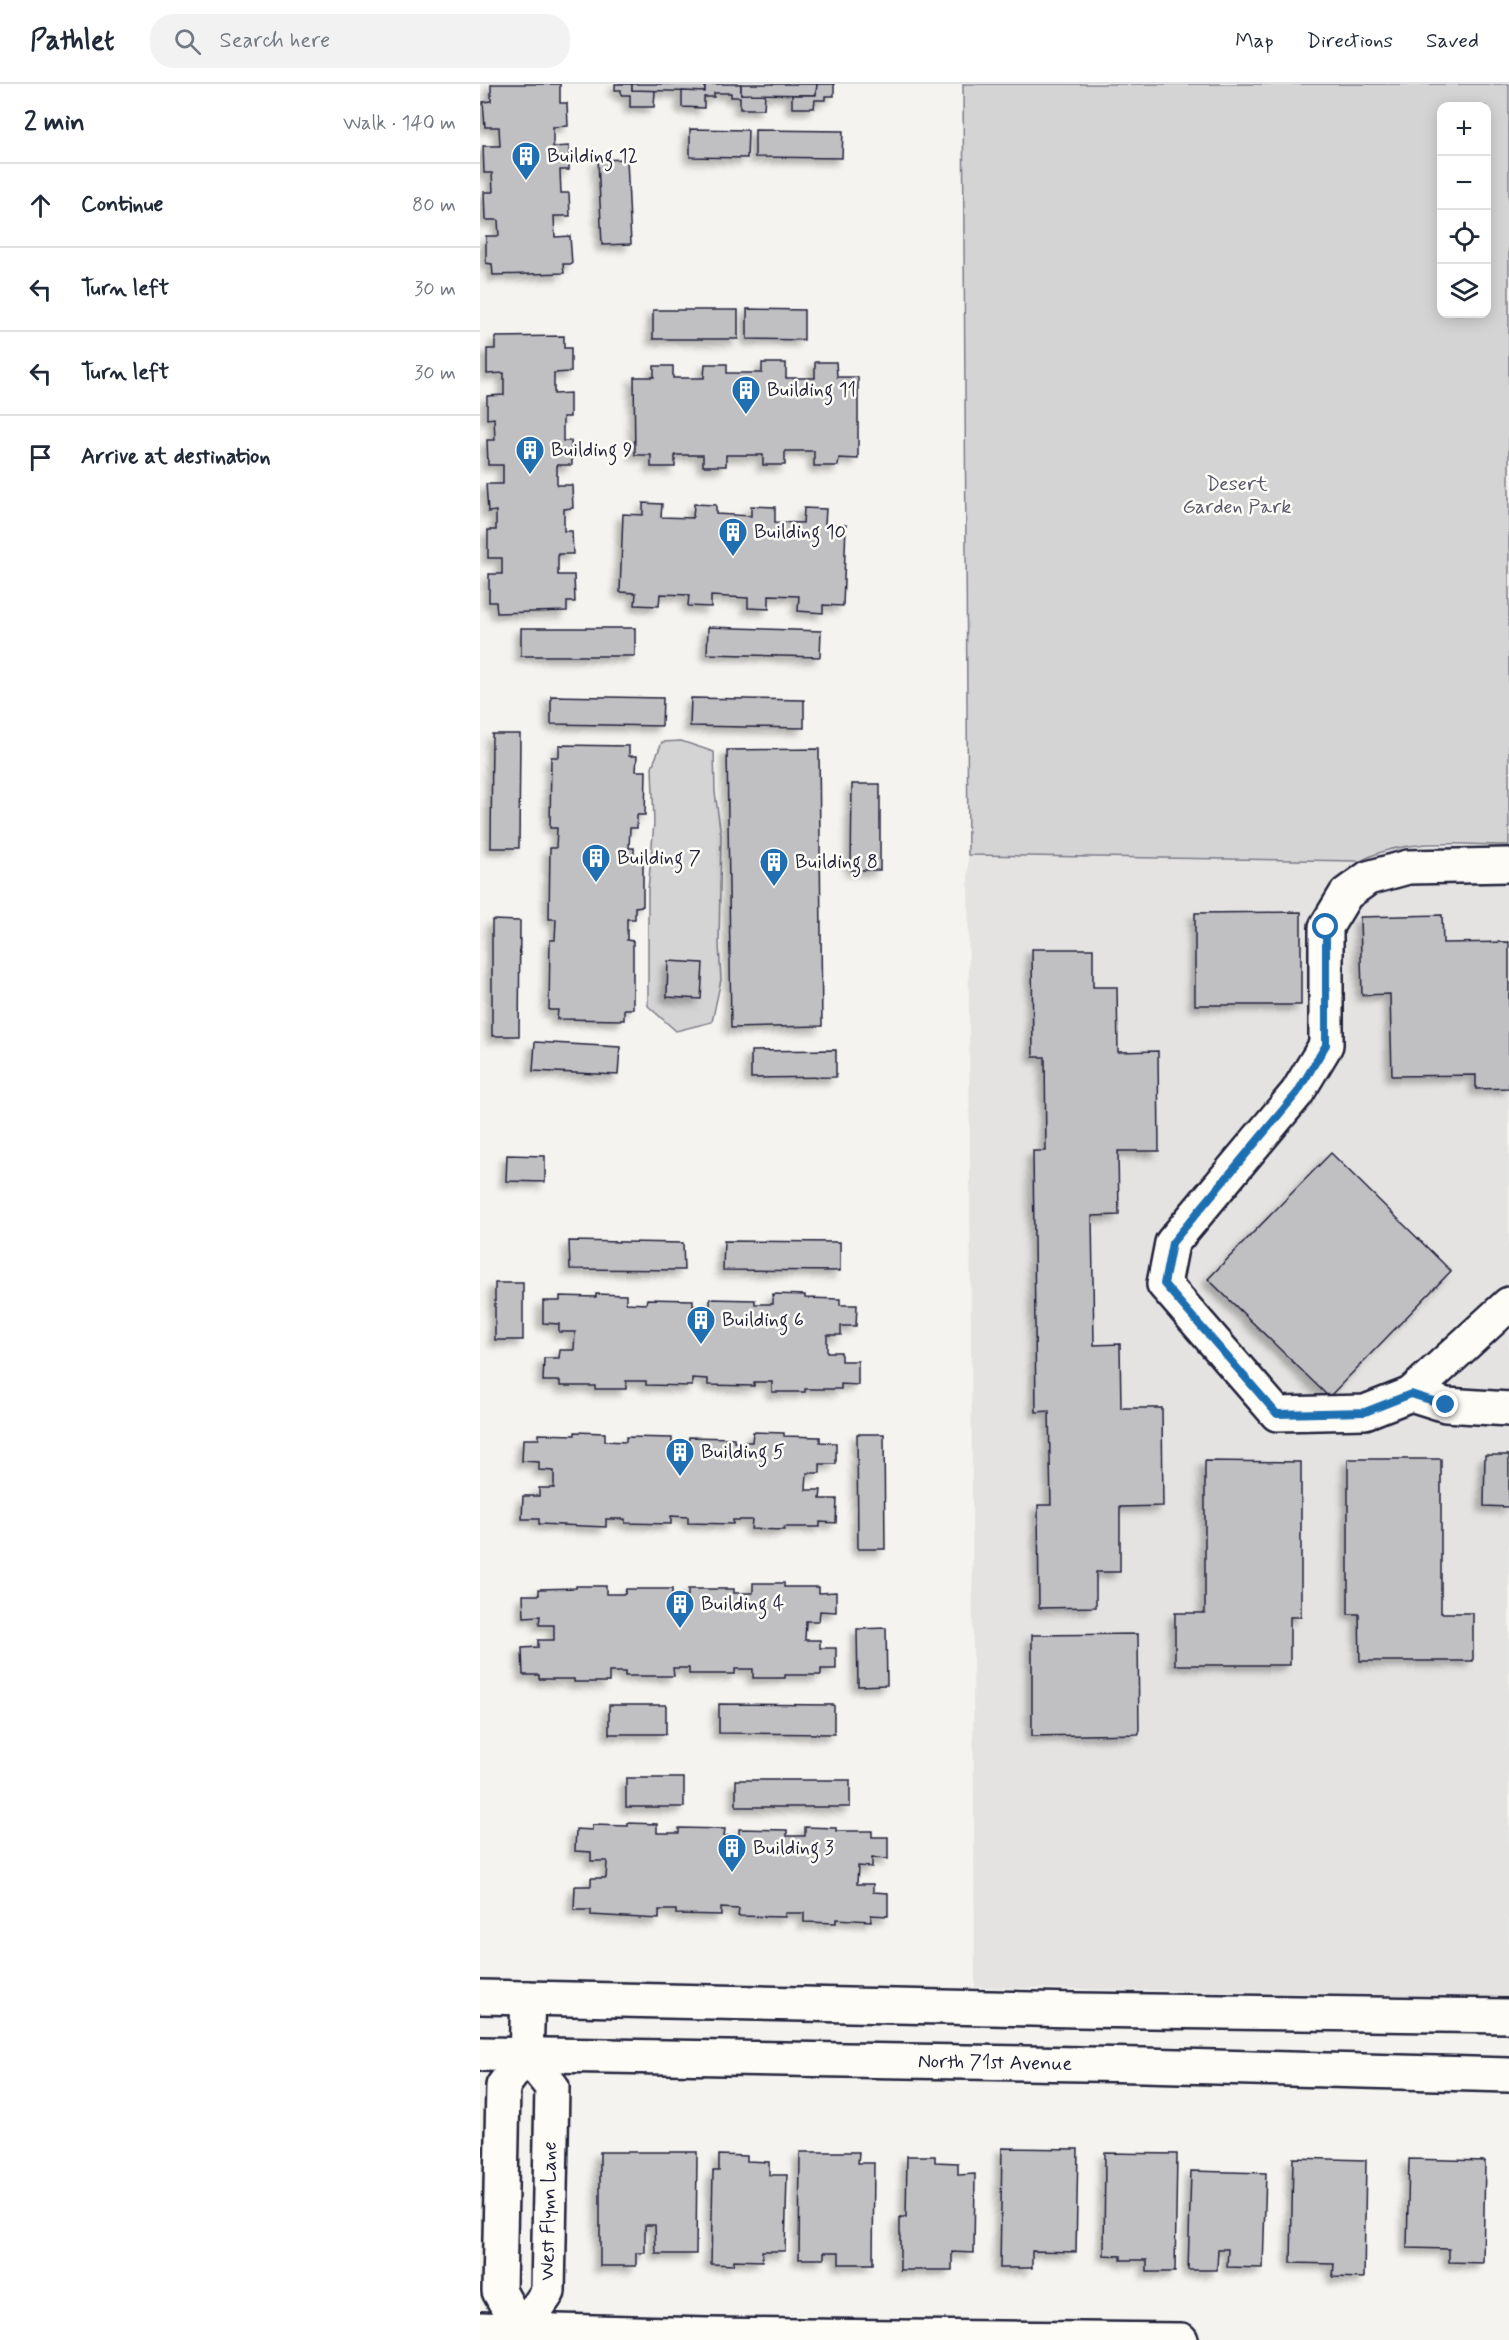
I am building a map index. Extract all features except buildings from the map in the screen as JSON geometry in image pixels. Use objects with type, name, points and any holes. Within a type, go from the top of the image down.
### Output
[{"type":"street","points":[[1509,865],[1408,867],[1368,878],[1346,894],[1326,927],[1326,1045],[1297,1093],[1172,1243],[1164,1284],[1277,1414],[1365,1412],[1411,1394],[1509,1304]]},
{"type":"street","points":[[1411,1394],[1446,1405],[1509,1409]]},
{"type":"street","points":[[480,1997],[1065,2010],[1509,2016]]},
{"type":"street","points":[[521,2331],[499,2291],[503,2086],[526,2055],[528,1998]]},
{"type":"street","name":"North 71st Avenue","points":[[480,2054],[1131,2065],[1509,2075]]},
{"type":"street","name":"West Flynn Lane","points":[[521,2331],[548,2292],[552,2087],[526,2055]]},
{"type":"street","points":[[480,2330],[707,2337],[1181,2340]]},
{"type":"shaded area","points":[[1509,845],[1509,1997],[975,1987],[968,855],[1361,861],[1374,853],[1389,849],[1422,846]]},
{"type":"green space","name":"Desert Garden Park","points":[[963,84],[1509,84],[1509,845],[1414,845],[1377,853],[1361,861],[968,855]]},
{"type":"green space","points":[[681,741],[714,752],[715,792],[721,835],[719,944],[721,980],[712,1022],[676,1031],[648,1006],[648,890],[654,823],[652,767],[662,742]]},
{"type":"place","name":"Building 12","points":[[526,182]]},
{"type":"place","name":"Building 11","points":[[746,416]]},
{"type":"place","name":"Building 9","points":[[530,476]]},
{"type":"place","name":"Building 10","points":[[733,558]]},
{"type":"place","name":"Building 7","points":[[596,884]]},
{"type":"place","name":"Building 8","points":[[774,888]]},
{"type":"place","name":"Building 6","points":[[701,1346]]},
{"type":"place","name":"Building 5","points":[[680,1478]]},
{"type":"place","name":"Building 4","points":[[680,1630]]},
{"type":"place","name":"Building 3","points":[[732,1874]]},
{"type":"route","points":[[1326,927],[1326,1045],[1297,1093],[1172,1243],[1164,1284],[1277,1414],[1365,1412],[1411,1394],[1446,1405]]}]
